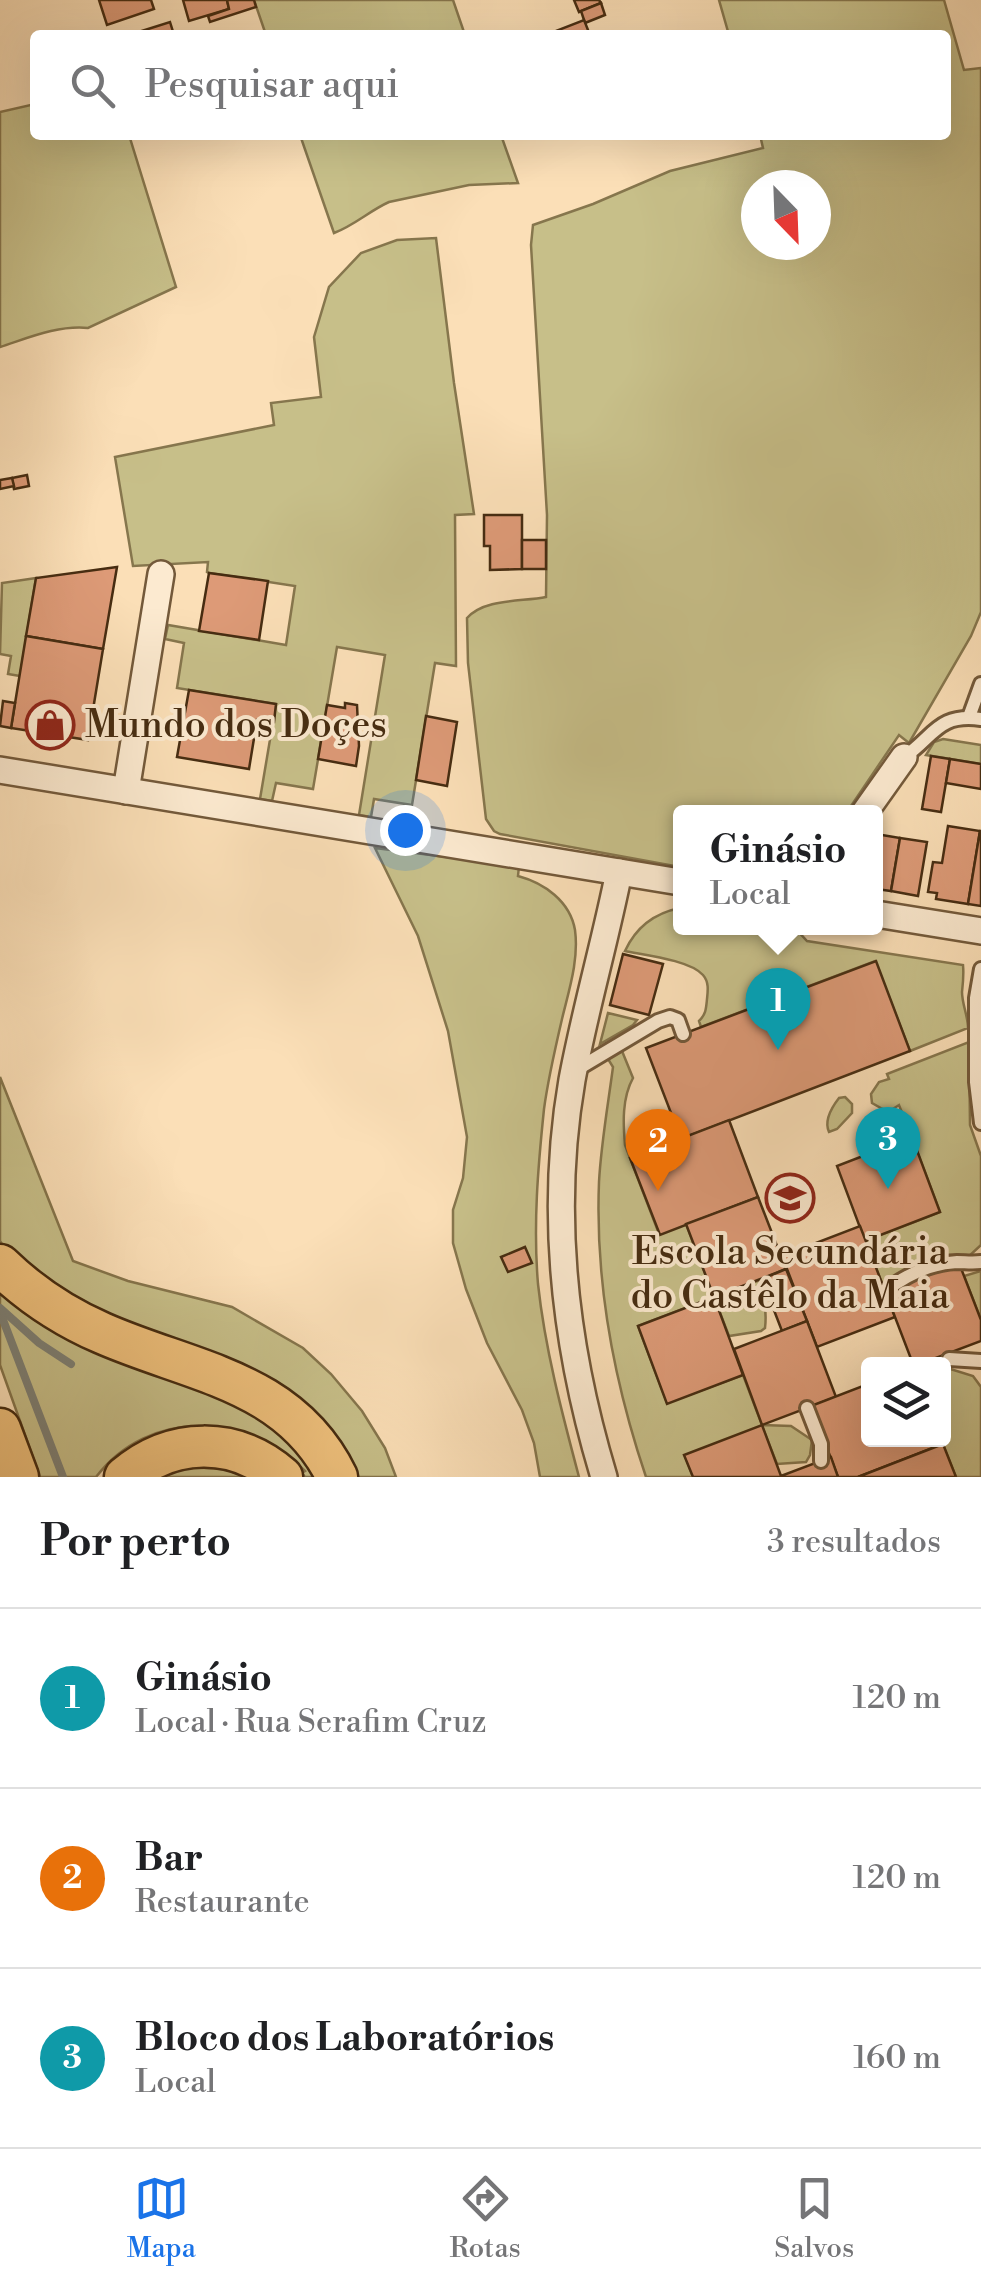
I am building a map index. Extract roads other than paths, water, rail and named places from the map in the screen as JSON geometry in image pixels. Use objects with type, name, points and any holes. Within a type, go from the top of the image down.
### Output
[{"type":"main road","points":[[0,1265],[38,1297],[74,1320],[220,1376],[277,1406],[314,1440],[337,1477]]},
{"type":"main road","points":[[0,1428],[18,1477]]},
{"type":"main road","points":[[125,1477],[168,1451],[210,1446],[254,1458],[282,1477]]},
{"type":"street","points":[[126,791],[162,574]]},
{"type":"street","points":[[870,805],[904,758]]},
{"type":"street","points":[[0,770],[673,881]]},
{"type":"street","points":[[604,1477],[577,1372],[565,1291],[562,1178],[574,1071],[618,872]]},
{"type":"street","points":[[883,915],[981,931]]},
{"type":"lane","points":[[904,758],[940,726],[952,720],[975,718],[981,684]]},
{"type":"lane","points":[[981,969],[976,998],[976,1082],[981,1123]]},
{"type":"lane","points":[[574,1071],[658,1021],[670,1017],[678,1020],[683,1034]]},
{"type":"lane","points":[[895,1284],[930,1266],[981,1262]]},
{"type":"lane","points":[[951,1359],[981,1362]]},
{"type":"lane","points":[[807,1408],[821,1444],[821,1461]]},
{"type":"waterway","points":[[0,1308],[39,1343],[71,1364]]},
{"type":"waterway","points":[[0,1312],[63,1477]]},
{"type":"place","name":"Mundo dos Doçes","points":[[50,725]]},
{"type":"place","name":"Ginásio","points":[[778,1050]]},
{"type":"place","name":"Bloco dos Laboratórios","points":[[888,1189]]},
{"type":"place","name":"Bar","points":[[658,1191]]},
{"type":"place","name":"Escola Secundária do Castêlo da Maia","points":[[790,1198]]}]
